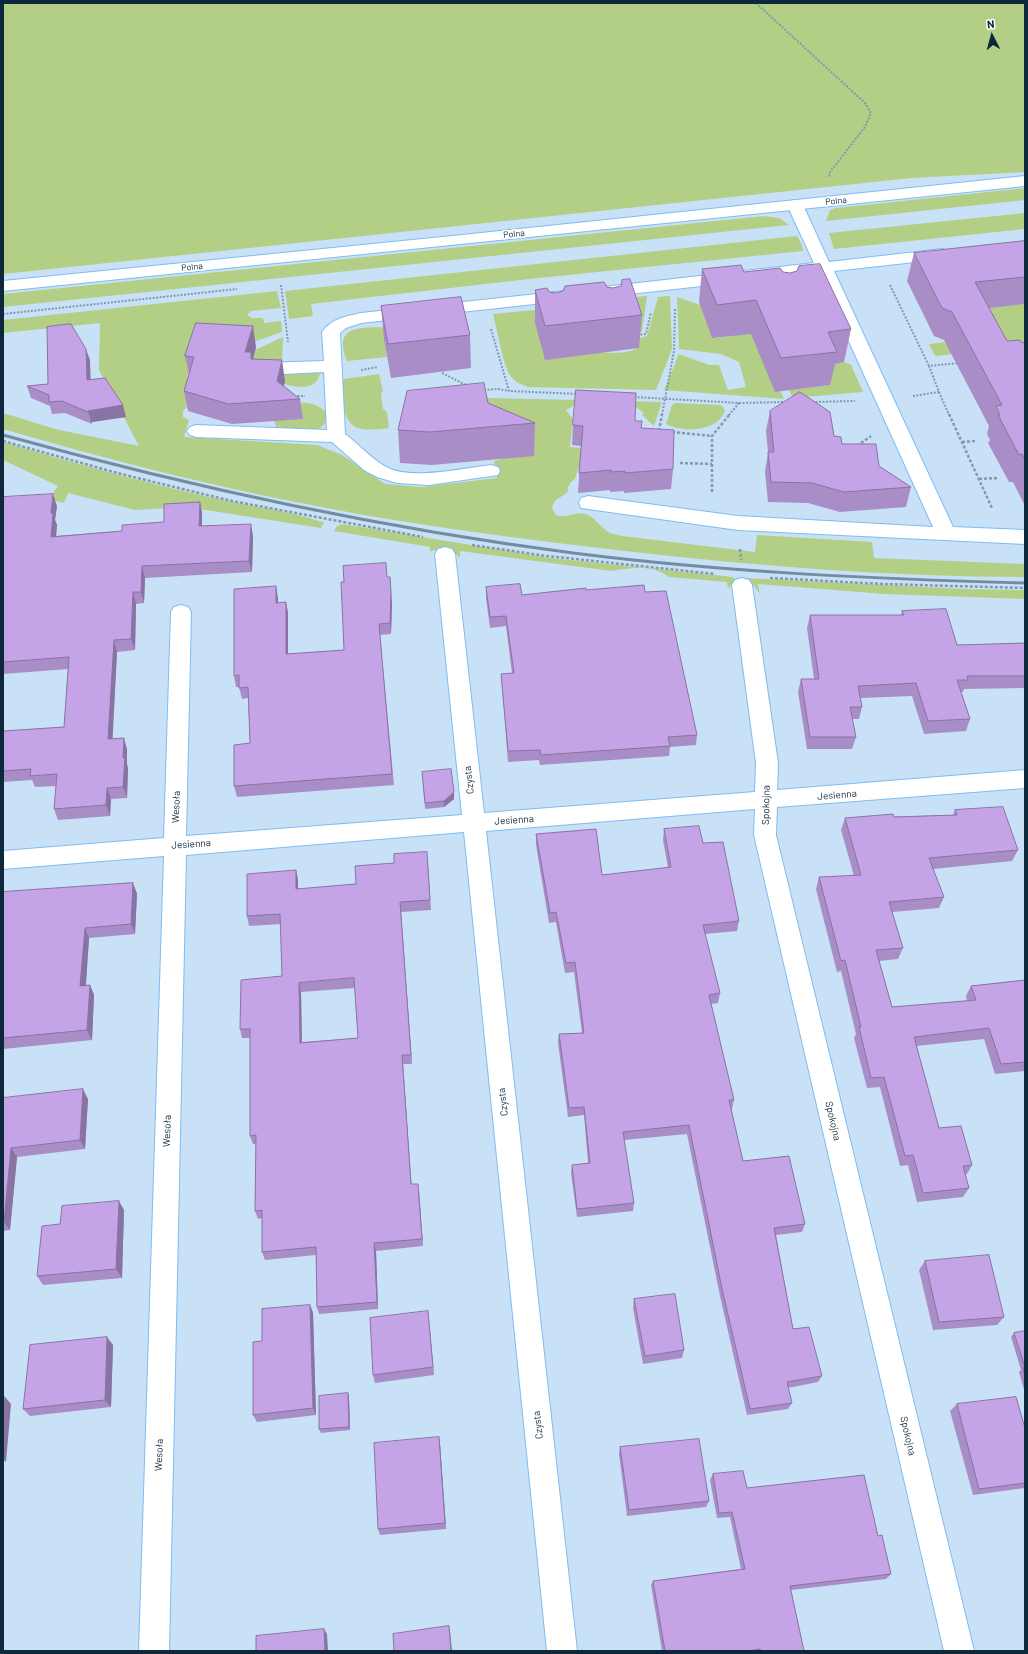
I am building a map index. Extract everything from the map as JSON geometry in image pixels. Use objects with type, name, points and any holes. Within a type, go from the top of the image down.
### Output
[{"type":"street","name":"Polna","points":[[3,286],[1025,181]]},
{"type":"street","points":[[795,205],[822,267],[946,534]]},
{"type":"street","points":[[336,436],[330,332],[341,324],[361,318],[484,305],[551,305],[590,293],[675,284],[774,280],[822,267],[955,253]]},
{"type":"street","points":[[590,293],[608,309]]},
{"type":"street","points":[[263,369],[332,366]]},
{"type":"street","points":[[196,430],[336,436],[347,444],[371,467],[389,475],[421,478],[491,471]]},
{"type":"street","points":[[588,503],[738,523],[1025,537]]},
{"type":"street","name":"Czysta","points":[[437,546],[473,823],[562,1651]]},
{"type":"street","name":"Spokojna","points":[[742,585],[767,763],[765,835],[959,1651]]},
{"type":"street","name":"Wesoła","points":[[154,1651],[181,612]]},
{"type":"street","name":"Jesienna","points":[[3,860],[175,845],[1025,779]]},
{"type":"path","points":[[756,3],[865,103],[871,112],[865,127],[830,172],[821,202]]},
{"type":"path","points":[[888,282],[929,366]]},
{"type":"path","points":[[659,431],[674,351],[675,284]]},
{"type":"path","points":[[281,285],[290,368]]},
{"type":"path","points":[[484,305],[509,391]]},
{"type":"path","points":[[442,373],[469,386]]},
{"type":"path","points":[[480,390],[498,389],[509,391],[579,394]]},
{"type":"path","points":[[939,392],[1005,537]]},
{"type":"path","points":[[626,397],[739,403],[712,436],[712,519]]},
{"type":"path","points":[[667,432],[712,436]]},
{"type":"path","points":[[3,441],[121,474],[232,501],[437,546]]},
{"type":"path","points":[[962,442],[975,441]]},
{"type":"path","points":[[680,463],[712,464]]},
{"type":"path","points":[[979,479],[997,478]]},
{"type":"path","points":[[469,545],[554,557],[716,574]]},
{"type":"path","points":[[766,578],[883,584],[1025,588]]},
{"type":"green space","points":[[3,3],[1025,3],[1025,172],[912,178],[3,274]]},
{"type":"green space","points":[[1025,188],[1025,200],[826,221],[830,210],[836,208]]},
{"type":"green space","points":[[1025,213],[1025,229],[834,249],[829,233]]},
{"type":"green space","points":[[764,216],[779,218],[789,225],[3,307],[3,294]]},
{"type":"green space","points":[[797,236],[802,245],[803,251],[529,279],[311,304],[313,316],[289,319],[285,291]]},
{"type":"green space","points":[[277,291],[281,308],[251,311],[247,315],[252,318],[263,318],[264,323],[281,321],[282,332],[245,345],[203,336],[188,343],[196,351],[187,377],[201,378],[183,411],[183,417],[189,420],[184,437],[317,445],[342,455],[385,484],[422,487],[497,478],[494,461],[502,459],[505,456],[478,403],[489,398],[662,402],[654,426],[642,415],[644,413],[636,407],[626,412],[578,403],[566,410],[573,419],[570,447],[584,448],[583,466],[578,469],[575,479],[568,487],[568,491],[553,504],[552,508],[556,515],[564,516],[581,513],[589,515],[610,533],[622,536],[755,552],[757,535],[872,542],[874,558],[1025,564],[1025,577],[875,573],[775,566],[625,551],[470,532],[354,513],[237,490],[80,451],[3,429],[3,413],[59,430],[139,446],[99,370],[100,323],[3,333],[3,320]]},
{"type":"green space","points":[[647,296],[642,332],[634,332],[622,298]]},
{"type":"green space","points":[[670,296],[672,349],[656,390],[528,387],[516,381],[508,372],[493,314],[535,310],[550,359],[603,352],[622,352],[631,351],[639,347],[636,339],[647,336],[658,297]]},
{"type":"green space","points":[[677,297],[700,305],[717,338],[751,332],[784,399],[664,390],[679,354],[709,365],[719,365],[728,390],[746,387],[739,362],[721,354],[679,349]]},
{"type":"green space","points":[[1025,304],[1025,346],[1002,348],[976,308]]},
{"type":"green space","points":[[382,327],[389,339],[385,343],[387,357],[347,361],[343,346],[346,334],[357,329]]},
{"type":"green space","points":[[283,337],[282,365],[250,367],[255,350]]},
{"type":"green space","points":[[981,338],[984,351],[935,356],[929,344]]},
{"type":"green space","points":[[845,362],[851,365],[863,392],[793,398],[789,390],[830,385],[827,364]]},
{"type":"green space","points":[[256,373],[320,373],[316,381],[310,386],[302,387],[282,383]]},
{"type":"green space","points":[[379,374],[383,391],[381,394],[383,409],[387,412],[389,428],[364,429],[356,427],[347,417],[339,385],[344,379]]},
{"type":"green space","points":[[298,402],[318,406],[325,411],[328,415],[326,421],[320,428],[310,432],[305,432],[286,430],[276,427],[274,420]]},
{"type":"green space","points":[[676,403],[721,405],[725,410],[716,423],[700,429],[682,429],[666,424],[672,405]]},
{"type":"green space","points":[[3,442],[164,486],[218,499],[286,512],[325,523],[321,528],[187,507],[135,510],[68,493],[64,503],[49,499],[58,486],[3,460]]},
{"type":"green space","points":[[342,524],[551,558],[733,577],[737,581],[736,584],[731,585],[728,589],[727,582],[669,577],[656,570],[641,568],[611,571],[460,551],[460,558],[454,553],[446,550],[430,552],[430,547],[334,531],[337,526]]},
{"type":"green space","points":[[744,578],[966,589],[1025,590],[1025,599],[885,594],[758,584],[760,594],[754,586],[744,584]]},
{"type":"building","points":[[1025,241],[1025,277],[975,282],[1007,341],[1020,340],[1022,343],[1025,342],[1025,459],[1022,454],[1019,455],[998,415],[1000,415],[996,406],[1002,405],[952,312],[942,308],[914,253]]},
{"type":"building","points":[[820,264],[851,329],[828,332],[837,352],[781,358],[756,300],[717,305],[702,269],[741,265],[744,272],[780,268],[783,272],[790,273],[797,271],[799,266]]},
{"type":"building","points":[[630,279],[642,315],[545,326],[535,290],[547,288],[549,292],[556,293],[563,291],[565,286],[604,282],[607,287],[613,288],[621,286],[622,280]]},
{"type":"building","points":[[461,297],[470,335],[388,344],[381,306]]},
{"type":"building","points":[[196,323],[253,326],[245,352],[251,352],[251,359],[282,360],[277,381],[300,399],[228,404],[184,391],[194,357],[185,356]]},
{"type":"building","points":[[71,324],[86,349],[87,380],[105,378],[123,405],[88,412],[62,401],[49,402],[49,395],[27,386],[48,384],[47,327]]},
{"type":"building","points":[[484,383],[488,403],[535,423],[430,432],[398,430],[407,391]]},
{"type":"building","points":[[576,390],[636,393],[635,421],[642,421],[641,428],[674,430],[673,469],[625,473],[625,471],[611,472],[611,470],[579,473],[583,426],[573,425]]},
{"type":"building","points":[[800,392],[830,412],[834,436],[841,437],[842,444],[876,444],[879,466],[911,487],[844,492],[812,483],[771,482],[768,452],[774,452],[770,411]]},
{"type":"building","points":[[53,494],[51,537],[122,531],[122,525],[164,522],[164,504],[200,502],[199,526],[251,524],[249,561],[142,566],[141,592],[133,592],[131,639],[114,640],[108,739],[124,738],[123,758],[125,758],[123,787],[107,788],[106,805],[54,809],[57,774],[30,776],[31,769],[3,771],[3,731],[64,727],[69,657],[3,662],[4,497]]},
{"type":"building","points":[[386,563],[387,577],[390,577],[391,592],[390,623],[379,624],[392,774],[234,786],[234,745],[250,743],[248,687],[239,688],[239,675],[234,676],[234,589],[276,586],[276,603],[286,602],[286,654],[344,650],[341,582],[344,582],[343,566]]},
{"type":"building","points":[[520,584],[522,595],[586,588],[586,590],[644,585],[645,592],[666,591],[697,735],[668,737],[670,746],[541,755],[540,750],[508,751],[501,674],[514,673],[506,616],[490,617],[486,587]]},
{"type":"building","points":[[946,609],[957,645],[1025,643],[1025,676],[967,676],[968,680],[957,680],[970,719],[928,721],[916,683],[858,686],[862,707],[850,707],[856,737],[810,737],[801,679],[819,679],[810,615],[904,615],[902,611]]},
{"type":"building","points":[[451,769],[454,792],[444,801],[425,803],[422,772]]},
{"type":"building","points":[[1003,807],[1018,850],[929,858],[944,897],[889,902],[903,948],[876,950],[892,1007],[976,1000],[971,986],[1025,980],[1025,1062],[1001,1064],[989,1028],[914,1037],[939,1128],[961,1126],[972,1165],[963,1166],[969,1188],[923,1193],[913,1155],[905,1156],[884,1077],[871,1078],[859,1027],[861,1027],[845,960],[841,961],[819,877],[861,875],[845,818],[893,814],[894,817],[957,815],[955,810]]},
{"type":"building","points":[[699,826],[703,843],[723,842],[739,921],[703,925],[720,993],[709,995],[734,1100],[729,1100],[743,1161],[789,1156],[805,1224],[774,1228],[793,1329],[809,1327],[822,1376],[787,1382],[792,1403],[750,1409],[722,1289],[689,1125],[623,1132],[634,1203],[577,1209],[572,1165],[590,1163],[584,1107],[569,1108],[559,1034],[584,1033],[575,962],[566,963],[556,912],[550,913],[536,834],[596,829],[602,875],[671,867],[664,829]]},
{"type":"building","points":[[427,852],[430,900],[400,902],[411,1055],[402,1055],[411,1184],[418,1184],[422,1239],[374,1243],[377,1302],[317,1307],[316,1247],[262,1252],[262,1210],[255,1211],[256,1135],[250,1136],[250,1029],[240,1029],[241,980],[282,976],[280,914],[247,916],[247,874],[296,870],[296,889],[356,884],[355,866],[394,863],[394,854]],"holes":[[[354,978],[358,1038],[300,1043],[299,983]]]},
{"type":"building","points":[[133,883],[131,924],[85,928],[80,986],[90,985],[87,1030],[3,1038],[3,892]]},
{"type":"building","points":[[83,1089],[80,1140],[11,1148],[3,1222],[3,1098]]},
{"type":"building","points":[[119,1201],[116,1269],[37,1276],[42,1226],[60,1224],[62,1206]]},
{"type":"building","points":[[989,1255],[1004,1317],[939,1322],[925,1261]]},
{"type":"building","points":[[675,1294],[684,1350],[645,1356],[634,1299]]},
{"type":"building","points":[[310,1305],[313,1408],[253,1415],[253,1342],[262,1341],[262,1309]]},
{"type":"building","points":[[428,1311],[433,1367],[373,1375],[370,1318]]},
{"type":"building","points":[[1025,1331],[1025,1367],[1014,1333]]},
{"type":"building","points":[[107,1337],[105,1400],[23,1409],[30,1345]]},
{"type":"building","points":[[348,1393],[349,1427],[319,1429],[319,1396]]},
{"type":"building","points":[[3,1397],[5,1397],[3,1417]]},
{"type":"building","points":[[1016,1397],[1025,1428],[1025,1483],[979,1489],[957,1404]]},
{"type":"building","points":[[439,1437],[445,1523],[378,1529],[374,1443]]},
{"type":"building","points":[[699,1439],[709,1501],[629,1510],[620,1447]]},
{"type":"building","points":[[743,1471],[747,1488],[864,1475],[878,1536],[882,1535],[891,1574],[790,1586],[804,1651],[761,1651],[760,1649],[749,1651],[665,1651],[653,1581],[745,1569],[732,1512],[719,1513],[713,1474]]},
{"type":"building","points":[[449,1626],[451,1651],[394,1651],[393,1634]]},
{"type":"building","points":[[324,1629],[325,1651],[256,1651],[256,1636]]},
{"type":"railway","points":[[3,435],[215,489],[357,518],[501,543],[629,560],[742,570],[855,577],[1025,583]]}]
